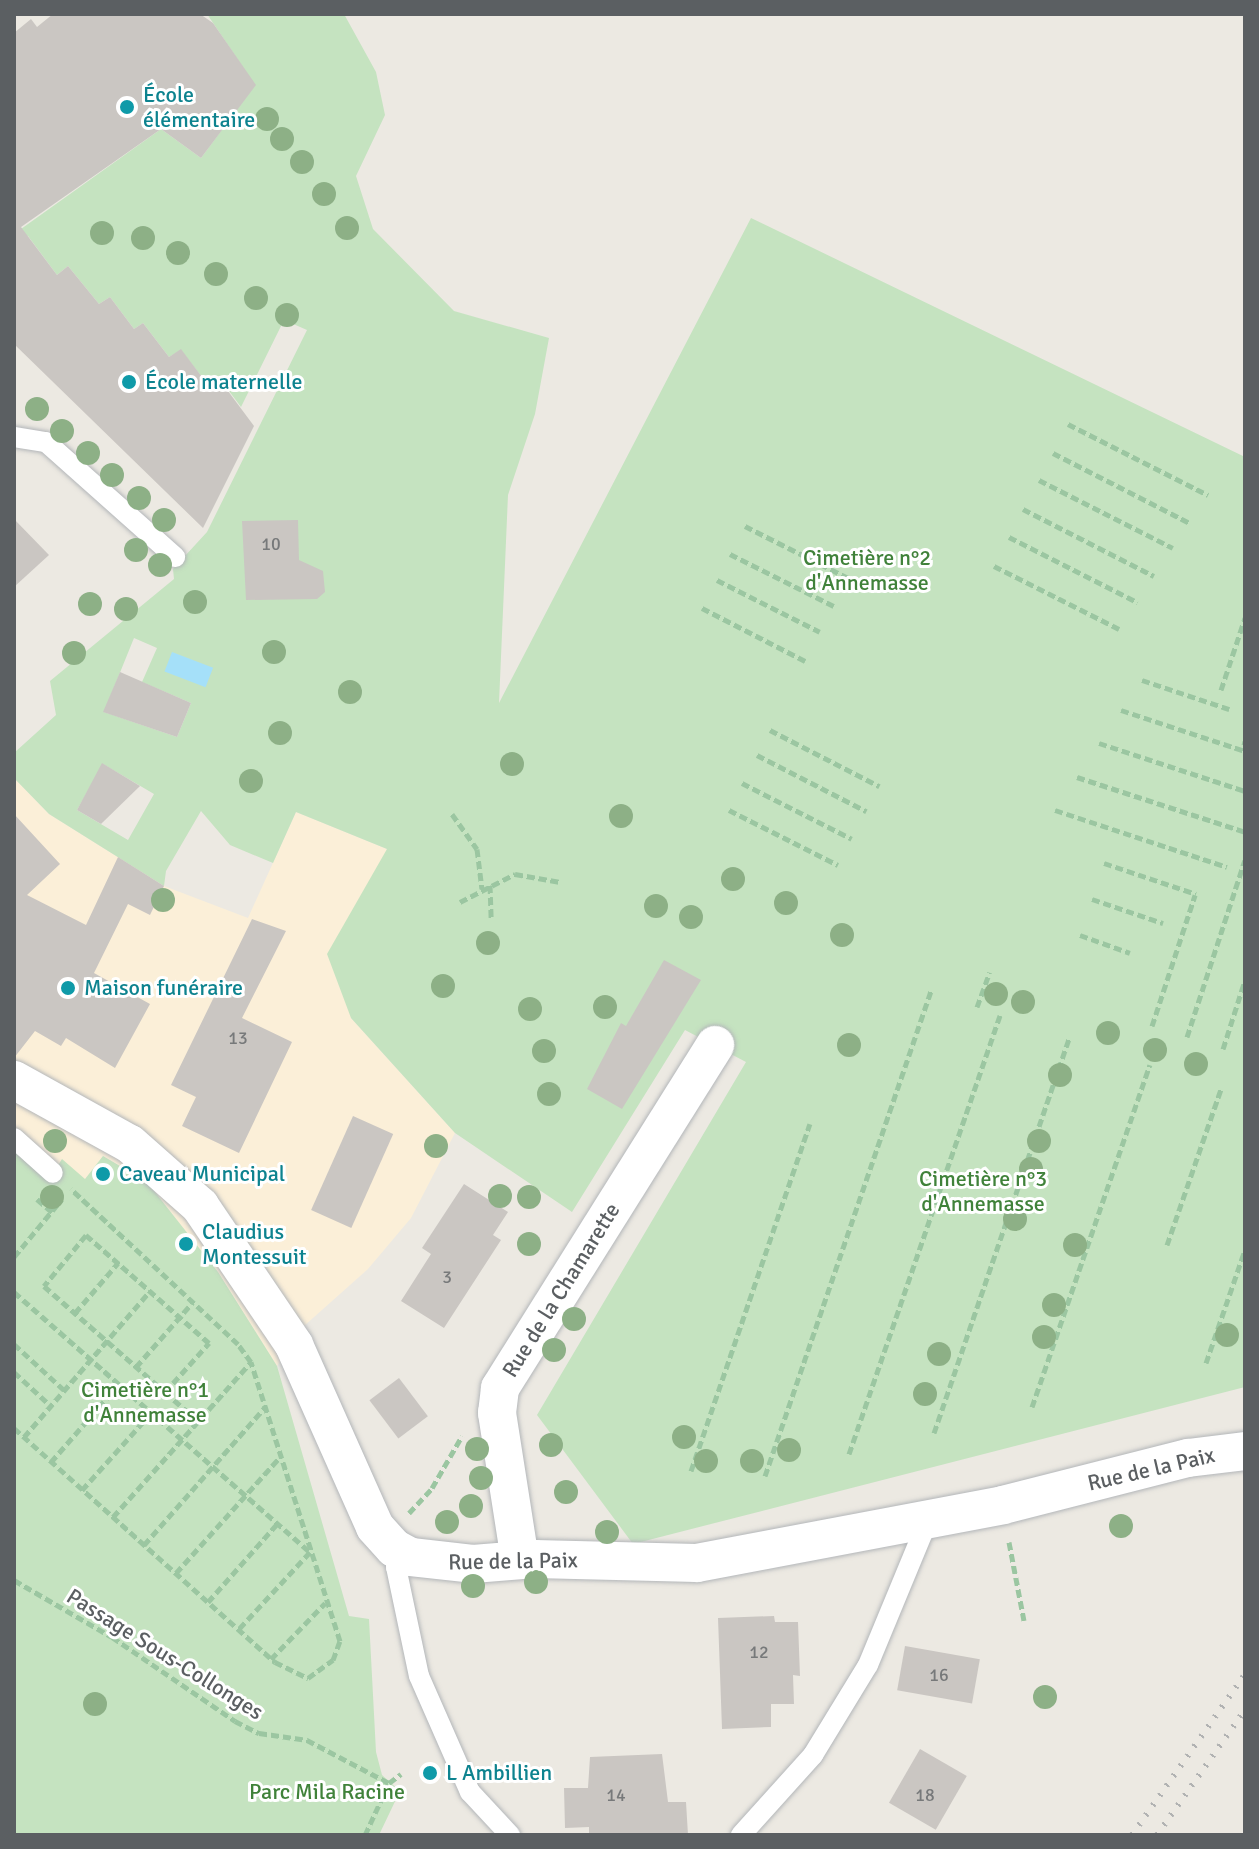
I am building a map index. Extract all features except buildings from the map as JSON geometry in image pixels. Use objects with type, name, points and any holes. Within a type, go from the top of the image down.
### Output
[{"type":"street","name":"Rue de la Chamarette","points":[[520,1560],[497,1413],[500,1388],[715,1045]]},
{"type":"street","points":[[14,1080],[130,1144],[167,1171],[211,1219],[294,1345],[395,1548]]},
{"type":"street","name":"Rue de la Paix","points":[[395,1548],[447,1563],[520,1560],[697,1563],[1003,1505],[1188,1458],[1245,1451]]},
{"type":"lane","points":[[14,437],[46,442],[175,557]]},
{"type":"lane","points":[[14,1138],[53,1173]]},
{"type":"lane","points":[[741,1835],[813,1755],[868,1665],[928,1520]]},
{"type":"lane","points":[[395,1548],[396,1567],[419,1676],[470,1792],[510,1835]]},
{"type":"path","points":[[1068,424],[1208,495]]},
{"type":"path","points":[[1053,453],[1190,523]]},
{"type":"path","points":[[1039,480],[1173,548]]},
{"type":"path","points":[[1023,509],[1154,576]]},
{"type":"path","points":[[745,526],[848,578]]},
{"type":"path","points":[[1009,537],[1137,602]]},
{"type":"path","points":[[730,554],[834,606]]},
{"type":"path","points":[[994,566],[1119,629]]},
{"type":"path","points":[[717,580],[820,632]]},
{"type":"path","points":[[702,608],[805,661]]},
{"type":"path","points":[[1221,690],[1245,618]]},
{"type":"path","points":[[1142,680],[1229,709]]},
{"type":"path","points":[[1121,710],[1245,745]]},
{"type":"path","points":[[770,730],[879,786]]},
{"type":"path","points":[[1099,743],[1245,791]]},
{"type":"path","points":[[757,755],[866,811]]},
{"type":"path","points":[[1077,777],[1245,832]]},
{"type":"path","points":[[742,783],[852,839]]},
{"type":"path","points":[[729,810],[838,865]]},
{"type":"path","points":[[1055,810],[1227,867]]},
{"type":"path","points":[[452,814],[477,849],[481,890]]},
{"type":"path","points":[[1187,1037],[1245,860]]},
{"type":"path","points":[[1104,863],[1196,894],[1152,1026]]},
{"type":"path","points":[[460,902],[490,885],[523,873],[560,882]]},
{"type":"path","points":[[490,885],[491,918]]},
{"type":"path","points":[[1092,899],[1163,923]]},
{"type":"path","points":[[1080,935],[1130,953]]},
{"type":"path","points":[[977,1007],[990,972]]},
{"type":"path","points":[[1223,1049],[1245,980]]},
{"type":"path","points":[[765,1476],[931,991]]},
{"type":"path","points":[[849,1454],[1000,1015]]},
{"type":"path","points":[[934,1433],[1069,1038]]},
{"type":"path","points":[[1032,1407],[1150,1065]]},
{"type":"path","points":[[1167,1245],[1221,1089]]},
{"type":"path","points":[[691,1471],[810,1124]]},
{"type":"path","points":[[14,1428],[271,1659],[308,1678],[333,1660],[340,1641],[325,1603],[251,1362],[193,1302],[53,1173]]},
{"type":"path","points":[[14,1257],[70,1189]]},
{"type":"path","points":[[165,1392],[209,1343],[86,1235],[44,1286],[198,1421]]},
{"type":"path","points":[[1206,1363],[1245,1250]]},
{"type":"path","points":[[75,1313],[118,1263]]},
{"type":"path","points":[[24,1437],[150,1291]]},
{"type":"path","points":[[14,1292],[310,1552]]},
{"type":"path","points":[[136,1367],[193,1302]]},
{"type":"path","points":[[14,1344],[64,1390]]},
{"type":"path","points":[[113,1517],[251,1362]]},
{"type":"path","points":[[14,1372],[51,1406]]},
{"type":"path","points":[[51,1462],[119,1384]]},
{"type":"path","points":[[144,1545],[266,1406]]},
{"type":"path","points":[[82,1490],[151,1413]]},
{"type":"path","points":[[395,1548],[471,1421]]},
{"type":"path","points":[[176,1573],[281,1456]]},
{"type":"path","points":[[1003,1505],[1024,1621]]},
{"type":"path","points":[[208,1602],[277,1524]]},
{"type":"path","points":[[239,1629],[310,1552]]},
{"type":"path","name":"Passage Sous-Collonges","points":[[14,1580],[112,1637],[248,1728],[307,1740],[389,1783]]},
{"type":"path","points":[[271,1659],[325,1603]]},
{"type":"path","points":[[365,1835],[389,1783],[401,1774]]},
{"type":"shaded area","points":[[14,778],[49,814],[164,886],[248,918],[296,812],[387,849],[351,1018],[455,1133],[411,1218],[368,1269],[304,1326],[277,1366],[218,1272],[147,1182],[103,1156],[85,1180],[48,1181],[14,1150]]},
{"type":"green space","points":[[207,14],[344,14],[376,72],[385,115],[356,176],[373,229],[454,311],[549,338],[535,414],[508,495],[499,703],[751,218],[1245,457],[1245,1387],[633,1544],[537,1415],[746,1062],[685,1030],[572,1212],[455,1133],[351,1018],[327,954],[387,849],[296,812],[273,863],[230,845],[201,811],[166,871],[164,886],[49,814],[14,778],[14,753],[56,715],[50,681],[174,579],[173,569],[207,532],[307,330],[284,320],[241,407],[220,379],[208,385],[181,350],[169,357],[143,323],[134,329],[110,297],[99,304],[68,266],[57,275],[28,236],[14,234],[161,129],[201,158],[255,85]],"holes":[[[134,638],[157,648],[142,682],[191,703],[177,737],[104,712]],[[103,764],[154,794],[128,840],[77,810]]]},
{"type":"green space","points":[[14,1150],[48,1181],[62,1159],[85,1179],[103,1156],[147,1182],[218,1272],[277,1366],[349,1616],[369,1619],[376,1752],[382,1775],[400,1791],[379,1835],[14,1835]]},
{"type":"water","points":[[172,652],[213,668],[206,687],[164,672]]},
{"type":"railway","points":[[1132,1835],[1245,1674]]},
{"type":"railway","points":[[1157,1835],[1245,1710]]},
{"type":"place","name":"École élémentaire","points":[[127,107]]},
{"type":"place","name":"École maternelle","points":[[129,382]]},
{"type":"place","name":"Maison funéraire","points":[[68,988]]},
{"type":"place","name":"Caveau Municipal","points":[[103,1174]]},
{"type":"place","name":"Claudius Montessuit","points":[[186,1244]]},
{"type":"place","name":"L Ambillien","points":[[430,1773]]},
{"type":"park label","name":"Cimetière n°2 d'Annemasse","points":[[867,570]]},
{"type":"park label","name":"Cimetière n°3 d'Annemasse","points":[[983,1190]]},
{"type":"park label","name":"Cimetière n°1 d'Annemasse","points":[[145,1402]]},
{"type":"park label","name":"Parc Mila Racine","points":[[327,1792]]}]
